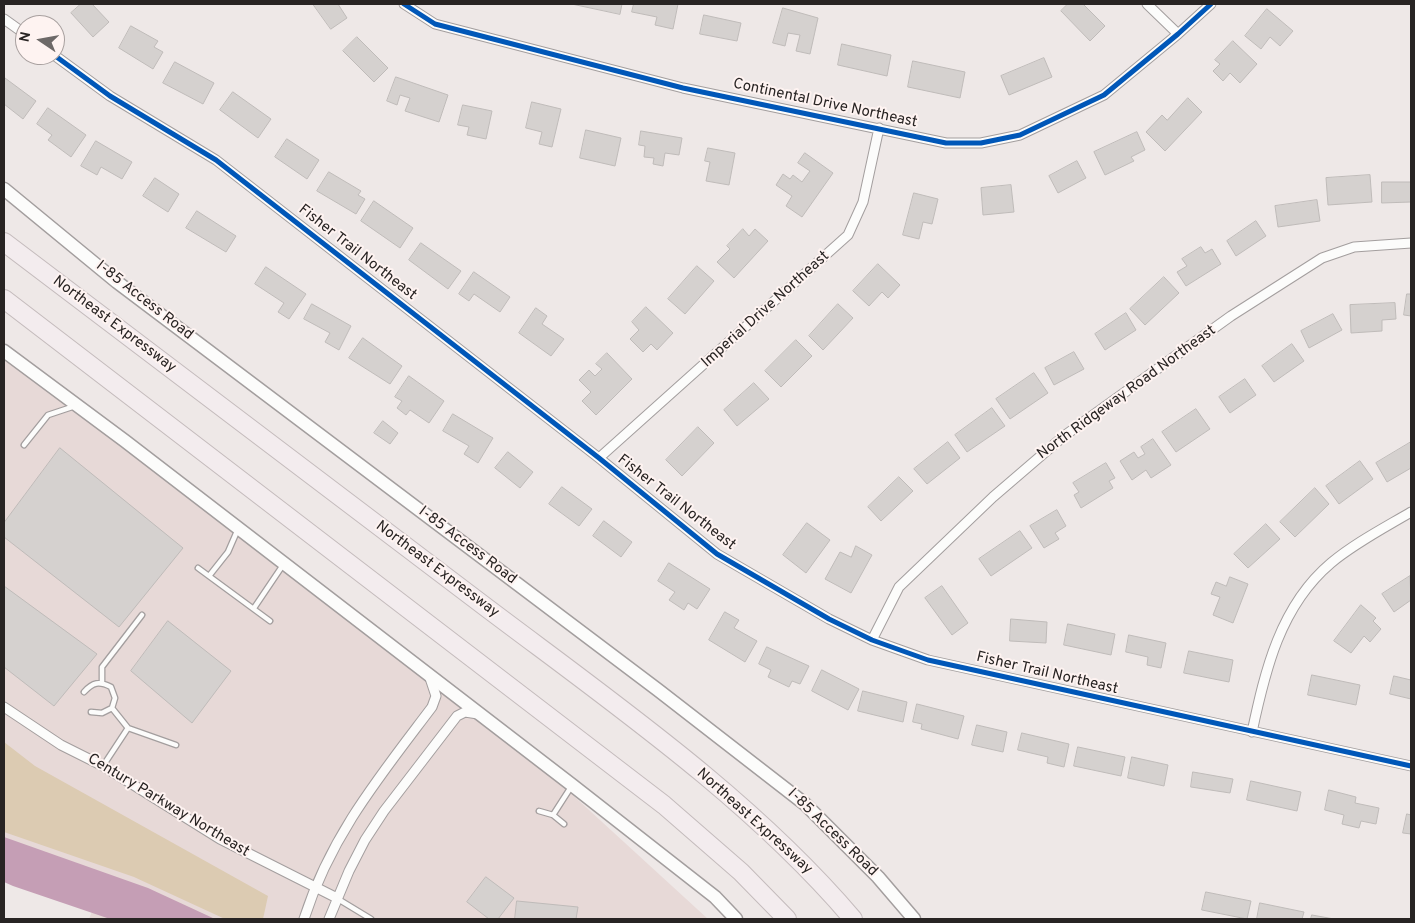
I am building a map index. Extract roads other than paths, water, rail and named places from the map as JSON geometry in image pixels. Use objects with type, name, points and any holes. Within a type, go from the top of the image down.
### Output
[{"type":"highway","name":"Northeast Expressway","points":[[4,242],[554,658],[711,781],[786,848],[852,919]]},
{"type":"highway","points":[[4,299],[664,805],[741,872],[787,919]]},
{"type":"main road","name":"I-85 Access Road","points":[[4,189],[117,282],[658,690],[805,804],[878,877],[914,919]]},
{"type":"main road","points":[[4,351],[284,563],[572,785],[715,897],[736,919]]},
{"type":"street","name":"Continental Drive Northeast","points":[[404,4],[435,24],[683,88],[946,143],[981,143],[1020,134],[1104,95],[1212,4]]},
{"type":"street","points":[[1147,4],[1178,34]]},
{"type":"street","points":[[4,19],[15,27]]},
{"type":"street","name":"Fisher Trail Northeast","points":[[65,63],[110,96],[216,160],[599,458],[717,554],[829,619],[872,640],[928,660],[1411,766]]},
{"type":"street","name":"Imperial Drive Northeast","points":[[599,458],[848,235],[863,202],[879,128]]},
{"type":"street","name":"North Ridgeway Road Northeast","points":[[872,640],[899,587],[993,497],[1064,436],[1231,316],[1322,258],[1354,247],[1411,243]]},
{"type":"street","points":[[1252,732],[1271,656],[1282,627],[1296,603],[1330,564],[1372,534],[1411,512]]},
{"type":"street","points":[[304,919],[314,886],[353,813],[432,707],[436,690],[427,674]]},
{"type":"street","name":"Century Parkway Northeast","points":[[4,707],[62,745],[102,766],[241,850],[337,898]]},
{"type":"street","points":[[329,919],[356,856],[374,825],[452,721],[465,712],[480,715]]},
{"type":"lane","points":[[24,445],[48,415],[59,410],[77,406]]},
{"type":"lane","points":[[209,576],[228,552],[238,528]]},
{"type":"lane","points":[[254,608],[284,563]]},
{"type":"lane","points":[[198,568],[270,621]]},
{"type":"lane","points":[[102,682],[102,667],[142,615]]},
{"type":"lane","points":[[84,692],[91,684],[102,682],[111,687],[115,698],[112,708],[102,713],[91,712]]},
{"type":"lane","points":[[112,708],[128,728],[176,745]]},
{"type":"lane","points":[[102,766],[128,728]]},
{"type":"lane","points":[[553,815],[572,785]]},
{"type":"lane","points":[[539,811],[553,815],[564,824]]},
{"type":"lane","points":[[337,898],[371,919]]}]
